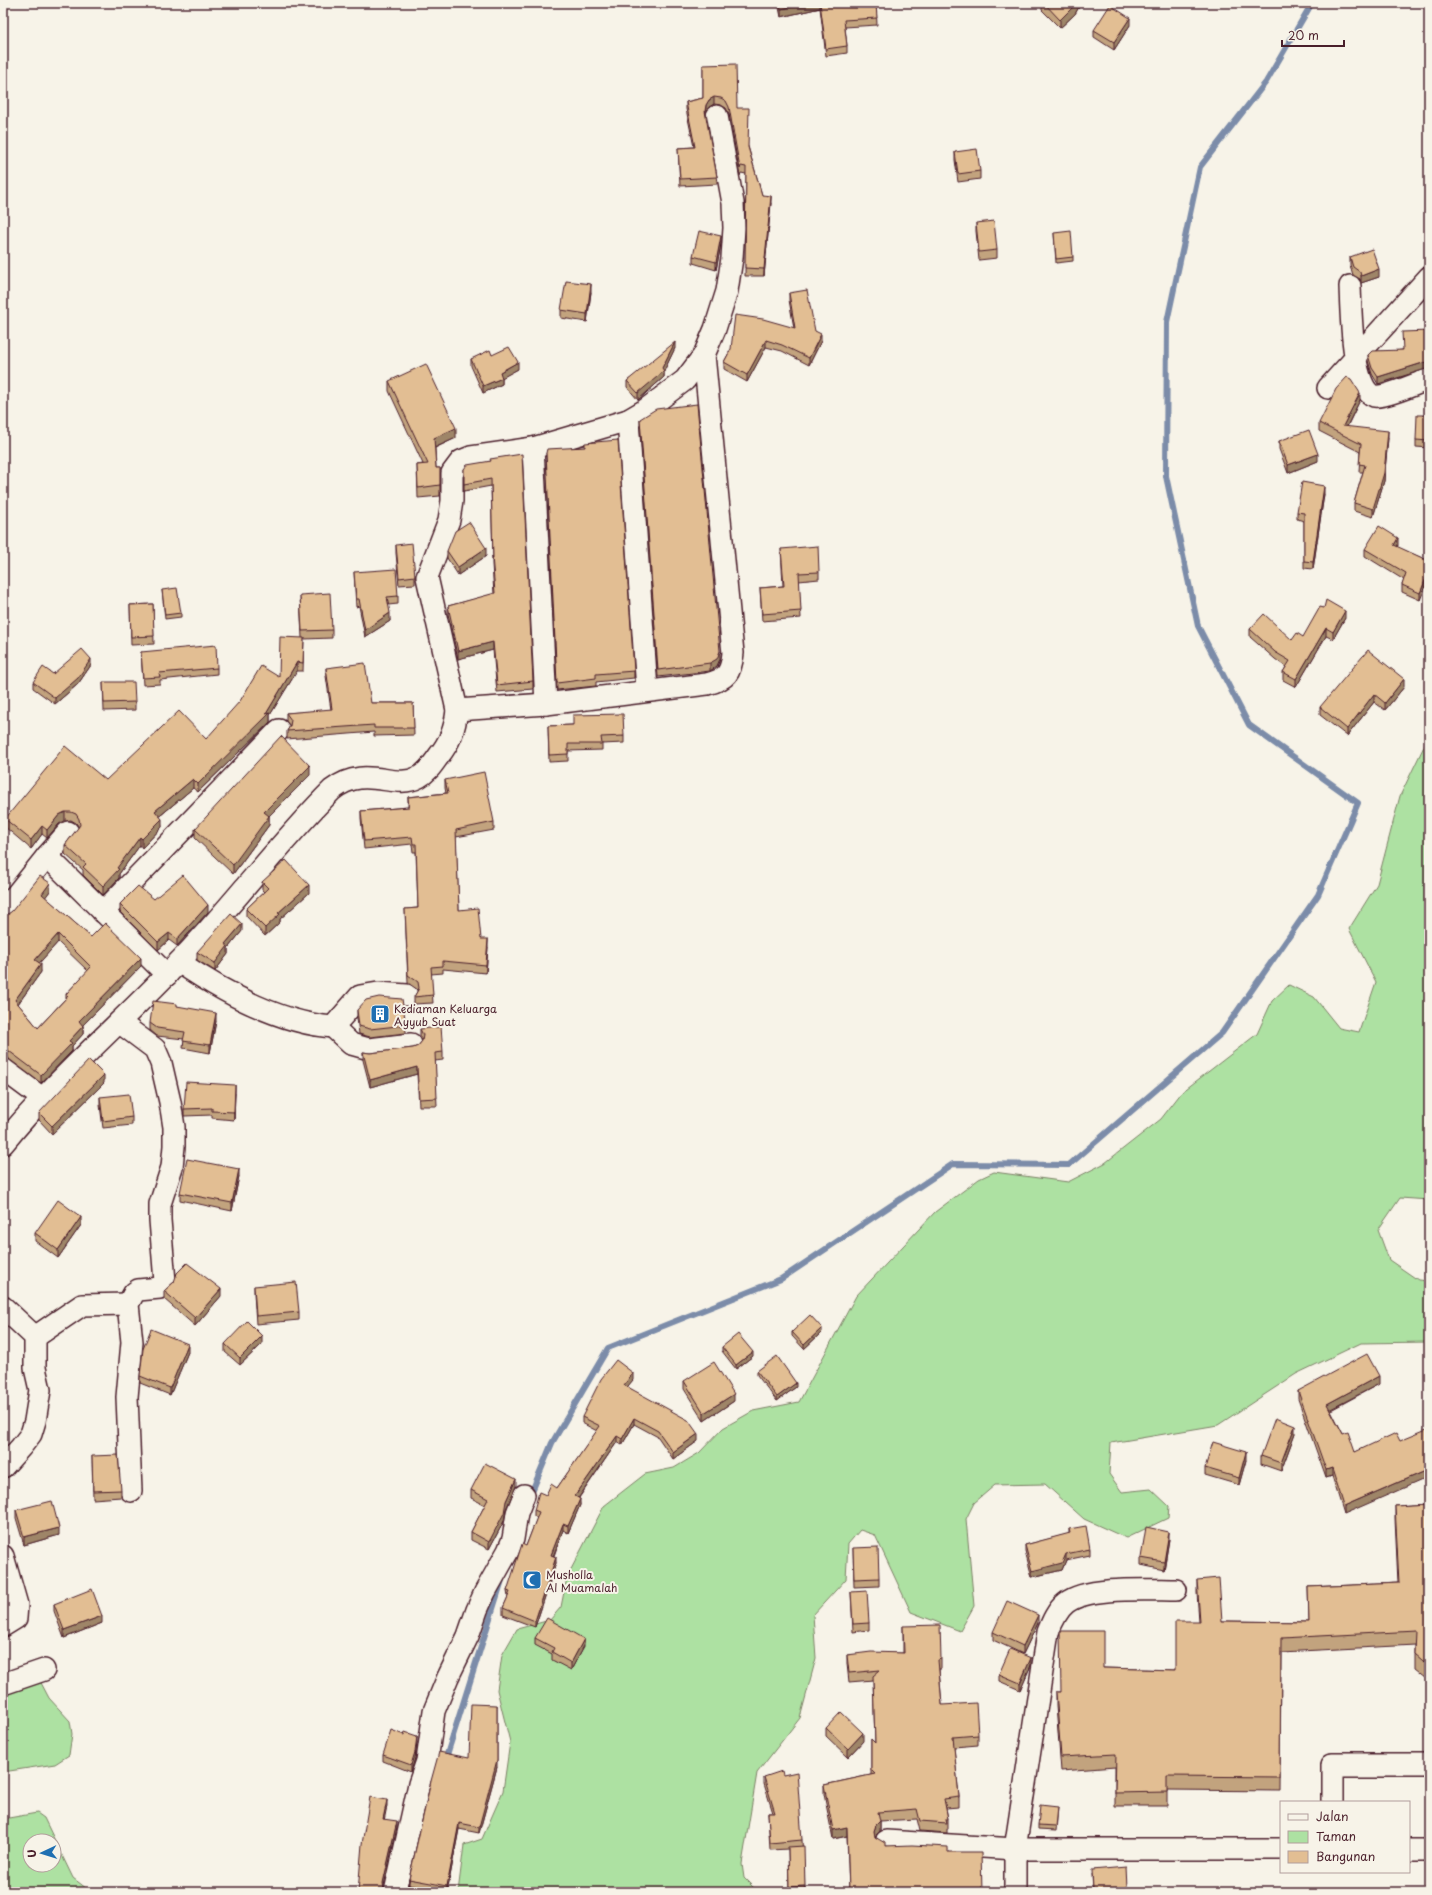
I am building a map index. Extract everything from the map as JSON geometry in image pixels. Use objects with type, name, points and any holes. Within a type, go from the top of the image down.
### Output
[{"type":"street","points":[[3,1144],[26,1114],[173,968],[332,790],[341,783],[354,778],[366,777],[396,781],[410,780],[419,777],[427,771],[446,747],[455,729],[457,710],[427,577],[449,520],[452,501],[452,473],[461,461],[471,457],[533,448],[628,420],[646,410],[685,380],[704,355],[715,329],[727,291],[732,258],[734,228],[733,203],[717,116]]},
{"type":"street","points":[[1328,388],[1429,277]]},
{"type":"street","points":[[1350,286],[1355,358],[1363,386],[1367,392],[1375,396],[1429,379]]},
{"type":"street","points":[[457,710],[546,704],[717,681],[724,678],[732,667],[733,653],[704,355]]},
{"type":"street","points":[[628,420],[647,690]]},
{"type":"street","points":[[533,448],[546,704]]},
{"type":"street","points":[[103,912],[279,730]]},
{"type":"street","points":[[3,911],[68,832]]},
{"type":"street","points":[[47,856],[103,912],[173,968],[234,996],[289,1018],[317,1026],[333,1027],[351,1044],[368,1049],[411,1044]]},
{"type":"street","points":[[333,1027],[360,996],[378,993],[408,994]]},
{"type":"street","points":[[119,1022],[155,1049],[161,1063],[174,1127],[172,1167],[160,1204],[160,1242],[165,1282],[160,1288],[138,1290],[134,1293],[128,1304],[132,1342],[127,1397],[131,1491]]},
{"type":"street","points":[[3,1069],[42,1098]]},
{"type":"street","points":[[35,1338],[82,1305],[128,1304]]},
{"type":"street","points":[[3,1307],[35,1338],[35,1368],[40,1390],[35,1421],[31,1434],[3,1467]]},
{"type":"street","points":[[395,1892],[417,1791],[427,1761],[434,1711],[448,1677],[468,1636],[480,1604],[511,1545],[517,1513],[524,1495]]},
{"type":"street","points":[[3,1556],[18,1612],[16,1618],[3,1626]]},
{"type":"street","points":[[1015,1892],[1015,1849],[1048,1632],[1059,1611],[1066,1602],[1094,1592],[1176,1590]]},
{"type":"street","points":[[3,1684],[44,1670]]},
{"type":"street","points":[[1332,1801],[1332,1765],[1429,1765]]},
{"type":"street","points":[[886,1841],[1015,1849],[1280,1849]]},
{"type":"street","points":[[1410,1849],[1429,1849]]},
{"type":"green space","points":[[1429,736],[1429,1200],[1400,1198],[1378,1230],[1389,1260],[1418,1280],[1429,1281],[1429,1342],[1361,1343],[1296,1374],[1218,1425],[1111,1443],[1109,1474],[1122,1492],[1151,1489],[1169,1506],[1168,1518],[1126,1538],[1084,1519],[1045,1484],[995,1485],[974,1503],[966,1519],[974,1606],[960,1631],[911,1612],[875,1535],[860,1530],[848,1544],[846,1579],[813,1615],[816,1658],[800,1718],[757,1773],[742,1864],[744,1878],[758,1892],[458,1892],[464,1845],[482,1839],[503,1791],[510,1742],[497,1690],[502,1655],[517,1629],[550,1620],[561,1607],[567,1577],[604,1506],[645,1474],[674,1468],[699,1453],[723,1428],[753,1411],[799,1402],[856,1296],[935,1212],[979,1179],[994,1172],[1068,1182],[1105,1163],[1161,1119],[1182,1092],[1257,1034],[1272,1001],[1289,985],[1314,997],[1339,1028],[1359,1032],[1376,982],[1349,929],[1377,884],[1400,796]]},
{"type":"green space","points":[[39,1679],[49,1698],[70,1721],[72,1734],[69,1755],[55,1764],[3,1772],[3,1689]]},
{"type":"green space","points":[[37,1813],[44,1818],[51,1833],[22,1833],[22,1873],[62,1873],[62,1855],[73,1878],[91,1892],[3,1892],[3,1819]]},
{"type":"building","points":[[780,3],[809,3],[781,9]]},
{"type":"building","points":[[820,3],[876,3],[877,18],[844,20],[847,46],[826,49]]},
{"type":"building","points":[[1044,3],[1076,3],[1060,20]]},
{"type":"building","points":[[1110,5],[1130,18],[1114,42],[1094,30]]},
{"type":"building","points":[[736,64],[737,108],[749,108],[748,147],[762,195],[771,196],[764,269],[745,268],[746,167],[741,166],[740,169],[729,107],[726,101],[721,98],[714,97],[709,100],[705,111],[717,177],[680,179],[678,148],[695,147],[686,102],[703,98],[703,65]]},
{"type":"building","points":[[977,149],[980,171],[958,174],[955,152]]},
{"type":"building","points":[[994,221],[997,250],[979,252],[976,223]]},
{"type":"building","points":[[699,231],[721,236],[716,262],[693,256]]},
{"type":"building","points":[[1071,231],[1073,257],[1056,259],[1054,233]]},
{"type":"building","points":[[1372,249],[1379,269],[1361,276],[1360,272],[1353,267],[1350,257]]},
{"type":"building","points":[[566,281],[591,284],[587,314],[561,310]]},
{"type":"building","points":[[807,290],[815,331],[821,334],[809,358],[782,345],[766,340],[747,375],[724,362],[731,349],[735,315],[763,319],[795,328],[789,293]]},
{"type":"building","points":[[1429,331],[1429,361],[1378,377],[1372,368],[1368,355],[1372,351],[1403,350],[1402,332]]},
{"type":"building","points":[[675,342],[662,368],[664,371],[638,393],[627,381]]},
{"type":"building","points":[[509,347],[518,362],[500,372],[502,378],[483,386],[471,359],[490,350],[492,355]]},
{"type":"building","points":[[426,364],[456,428],[434,438],[436,468],[440,468],[440,485],[418,488],[417,465],[428,464],[389,381]]},
{"type":"building","points":[[1347,377],[1351,379],[1360,393],[1343,426],[1388,431],[1384,473],[1373,509],[1354,503],[1365,465],[1359,464],[1361,444],[1319,423],[1336,389]]},
{"type":"building","points":[[697,404],[720,651],[717,659],[710,663],[658,670],[640,419],[656,409]]},
{"type":"building","points":[[1417,415],[1429,415],[1429,441],[1416,440]]},
{"type":"building","points":[[1309,430],[1318,454],[1288,465],[1279,441]]},
{"type":"building","points":[[618,440],[634,671],[596,674],[596,678],[557,683],[547,449],[585,447],[585,443]]},
{"type":"building","points":[[522,454],[533,681],[497,685],[493,642],[458,651],[448,606],[495,593],[492,556],[493,559],[491,479],[464,484],[464,469],[467,465],[491,461],[490,459]]},
{"type":"building","points":[[1302,482],[1324,486],[1313,562],[1304,561],[1304,513],[1297,512]]},
{"type":"building","points":[[469,522],[486,548],[458,567],[447,551],[455,531]]},
{"type":"building","points":[[1379,526],[1398,538],[1394,545],[1429,561],[1429,571],[1420,593],[1402,585],[1406,573],[1365,549]]},
{"type":"building","points":[[412,543],[415,576],[399,578],[396,545]]},
{"type":"building","points":[[818,546],[819,572],[799,573],[801,611],[762,614],[760,588],[784,586],[781,549]]},
{"type":"building","points":[[396,569],[398,596],[387,597],[390,613],[365,630],[359,599],[356,599],[354,572]]},
{"type":"building","points":[[177,588],[181,613],[165,615],[162,590]]},
{"type":"building","points":[[330,593],[332,630],[302,631],[300,595]]},
{"type":"building","points":[[1326,600],[1345,611],[1333,632],[1326,628],[1296,679],[1283,672],[1290,661],[1275,652],[1250,629],[1264,614],[1292,640],[1297,633],[1303,637],[1320,607],[1324,608]]},
{"type":"building","points":[[153,604],[154,636],[131,637],[130,605]]},
{"type":"building","points":[[280,637],[304,638],[303,663],[297,662],[266,714],[270,713],[198,784],[193,779],[155,811],[162,819],[142,839],[140,837],[117,868],[119,869],[103,886],[83,867],[86,864],[65,845],[80,825],[76,814],[65,812],[59,815],[47,830],[42,826],[31,840],[5,819],[65,746],[106,780],[179,711],[206,739],[240,701],[261,666],[279,677]]},
{"type":"building","points":[[216,645],[217,668],[159,673],[160,677],[143,678],[141,652]]},
{"type":"building","points":[[82,649],[91,659],[78,678],[55,698],[33,682],[43,667],[53,674]]},
{"type":"building","points":[[1368,650],[1404,679],[1385,703],[1374,694],[1347,729],[1320,707]]},
{"type":"building","points":[[365,663],[371,703],[413,703],[414,728],[374,728],[374,725],[287,731],[291,720],[286,713],[332,709],[326,668]]},
{"type":"building","points":[[103,682],[134,682],[135,702],[104,703]]},
{"type":"building","points":[[623,714],[624,736],[601,737],[602,744],[568,744],[568,754],[549,755],[548,726],[573,725],[573,715]]},
{"type":"building","points":[[281,736],[310,766],[264,812],[269,816],[233,865],[195,829]]},
{"type":"building","points":[[484,772],[494,822],[456,830],[459,910],[478,908],[481,939],[488,939],[486,965],[443,961],[443,966],[431,967],[433,995],[414,997],[419,988],[418,982],[408,975],[405,909],[418,908],[416,844],[413,844],[412,837],[364,841],[361,811],[409,807],[408,797],[448,793],[445,780]]},
{"type":"building","points":[[286,860],[309,885],[278,913],[280,914],[265,928],[246,909],[268,888],[262,882]]},
{"type":"building","points":[[183,875],[208,905],[177,939],[169,933],[158,942],[120,904],[138,886],[154,899]]},
{"type":"building","points":[[40,876],[50,883],[42,894],[91,937],[105,923],[141,958],[79,1021],[83,1026],[69,1041],[72,1043],[41,1075],[9,1051],[3,1043],[3,915],[12,911]],"holes":[[[58,934],[91,967],[66,994],[68,996],[38,1028],[15,1000],[41,964],[35,960]]]},
{"type":"building","points":[[231,914],[242,924],[225,944],[228,946],[215,963],[197,952]]},
{"type":"building","name":"Kediaman Keluarga Ayyub Suat","points":[[379,997],[402,999],[406,1025],[370,1029],[359,1026],[357,1010],[366,1000]]},
{"type":"building","points":[[153,1001],[177,1004],[177,1006],[216,1013],[210,1045],[183,1041],[185,1032],[157,1028],[150,1023]]},
{"type":"building","points":[[441,1027],[443,1052],[435,1053],[437,1098],[419,1099],[417,1067],[370,1080],[363,1052],[370,1053],[413,1048],[418,1046],[422,1041],[423,1035],[420,1029]]},
{"type":"building","points":[[89,1060],[104,1075],[52,1126],[39,1113]]},
{"type":"building","points":[[186,1082],[235,1085],[234,1112],[212,1111],[212,1108],[184,1109]]},
{"type":"building","points":[[129,1094],[132,1117],[103,1121],[100,1097]]},
{"type":"building","points":[[187,1159],[239,1169],[232,1203],[180,1193]]},
{"type":"building","points":[[58,1200],[81,1217],[58,1250],[35,1233]]},
{"type":"building","points":[[187,1263],[221,1289],[195,1318],[164,1291],[174,1282],[177,1273]]},
{"type":"building","points":[[296,1282],[299,1312],[256,1316],[254,1286]]},
{"type":"building","points":[[810,1315],[822,1328],[804,1345],[792,1332]]},
{"type":"building","points":[[247,1321],[262,1336],[240,1358],[225,1344]]},
{"type":"building","points":[[151,1329],[188,1344],[170,1388],[140,1376],[143,1349]]},
{"type":"building","points":[[738,1334],[753,1352],[736,1365],[722,1347]]},
{"type":"building","points":[[1367,1354],[1379,1376],[1327,1404],[1343,1434],[1348,1432],[1355,1452],[1396,1433],[1400,1441],[1429,1429],[1429,1469],[1344,1506],[1332,1468],[1326,1470],[1298,1391]]},
{"type":"building","points":[[777,1356],[796,1383],[777,1397],[757,1371]]},
{"type":"building","points":[[616,1360],[633,1373],[624,1385],[688,1420],[698,1434],[673,1452],[658,1431],[634,1418],[622,1439],[617,1436],[575,1496],[580,1499],[568,1526],[563,1524],[551,1555],[556,1557],[535,1621],[503,1608],[510,1592],[507,1591],[522,1544],[526,1546],[539,1512],[534,1510],[539,1492],[546,1495],[551,1484],[557,1488],[600,1426],[582,1417],[601,1379]]},
{"type":"building","points":[[714,1362],[734,1394],[704,1413],[684,1381]]},
{"type":"building","points":[[1275,1418],[1295,1426],[1281,1463],[1261,1456]]},
{"type":"building","points":[[1213,1442],[1246,1452],[1239,1478],[1205,1468]]},
{"type":"building","points":[[118,1455],[121,1490],[93,1491],[92,1456]]},
{"type":"building","points":[[485,1463],[516,1479],[506,1501],[504,1513],[489,1542],[471,1532],[488,1499],[471,1490]]},
{"type":"building","points":[[52,1501],[59,1528],[24,1537],[16,1510]]},
{"type":"building","points":[[1429,1504],[1429,1666],[1415,1654],[1416,1631],[1281,1638],[1280,1777],[1167,1776],[1167,1792],[1115,1793],[1116,1754],[1061,1757],[1056,1692],[1061,1692],[1060,1631],[1103,1631],[1103,1668],[1175,1670],[1175,1621],[1200,1621],[1197,1580],[1219,1578],[1222,1621],[1309,1622],[1308,1587],[1399,1583],[1395,1506]]},
{"type":"building","points":[[1086,1526],[1090,1549],[1066,1554],[1062,1563],[1032,1571],[1025,1545],[1070,1533],[1069,1529]]},
{"type":"building","points":[[1146,1527],[1169,1532],[1164,1562],[1141,1558]]},
{"type":"building","points":[[878,1547],[879,1578],[854,1579],[853,1548]]},
{"type":"building","points":[[92,1589],[102,1616],[64,1630],[54,1604]]},
{"type":"building","points":[[867,1591],[869,1623],[853,1624],[851,1592]]},
{"type":"building","points":[[1007,1601],[1038,1615],[1023,1646],[993,1632]]},
{"type":"building","points":[[547,1618],[584,1639],[571,1663],[552,1652],[554,1648],[535,1638]]},
{"type":"building","points":[[940,1625],[941,1659],[938,1660],[942,1705],[976,1703],[978,1735],[953,1737],[959,1797],[944,1799],[948,1819],[946,1819],[947,1823],[920,1821],[917,1809],[878,1812],[880,1821],[876,1825],[874,1831],[875,1837],[885,1843],[885,1846],[912,1845],[948,1847],[948,1852],[981,1852],[982,1892],[849,1892],[847,1827],[833,1830],[824,1785],[875,1774],[871,1770],[871,1739],[875,1743],[873,1676],[880,1670],[849,1673],[847,1655],[871,1652],[904,1653],[903,1626]]},
{"type":"building","points":[[1010,1649],[1031,1658],[1020,1683],[999,1674]]},
{"type":"building","points":[[471,1704],[497,1705],[497,1760],[479,1827],[459,1823],[447,1886],[409,1879],[439,1752],[469,1758]]},
{"type":"building","points":[[841,1712],[863,1733],[848,1749],[826,1728]]},
{"type":"building","points":[[391,1730],[404,1735],[405,1732],[417,1736],[415,1752],[411,1765],[383,1755]]},
{"type":"building","points":[[782,1771],[783,1775],[797,1772],[802,1840],[770,1843],[768,1813],[775,1813],[764,1777]]},
{"type":"building","points":[[370,1797],[387,1800],[383,1819],[397,1821],[383,1883],[385,1892],[358,1892],[362,1844]]},
{"type":"building","points":[[1040,1805],[1058,1807],[1056,1827],[1038,1826]]},
{"type":"building","points":[[804,1846],[805,1886],[789,1887],[788,1847]]},
{"type":"building","points":[[1126,1867],[1127,1888],[1093,1890],[1092,1870]]},
{"type":"waterway","points":[[530,1496],[552,1443],[608,1348],[781,1279],[953,1164],[1069,1165],[1222,1033],[1318,895],[1358,803],[1249,725],[1198,626],[1166,476],[1167,322],[1200,167],[1266,82],[1312,3]]},
{"type":"waterway","points":[[445,1761],[502,1580]]},
{"type":"waterway","points":[[413,1892],[415,1878]]},
{"type":"place","name":"Kediaman Keluarga Ayyub Suat","points":[[380,1014]]},
{"type":"place","name":"Musholla Al Muamalah","points":[[532,1580]]}]
